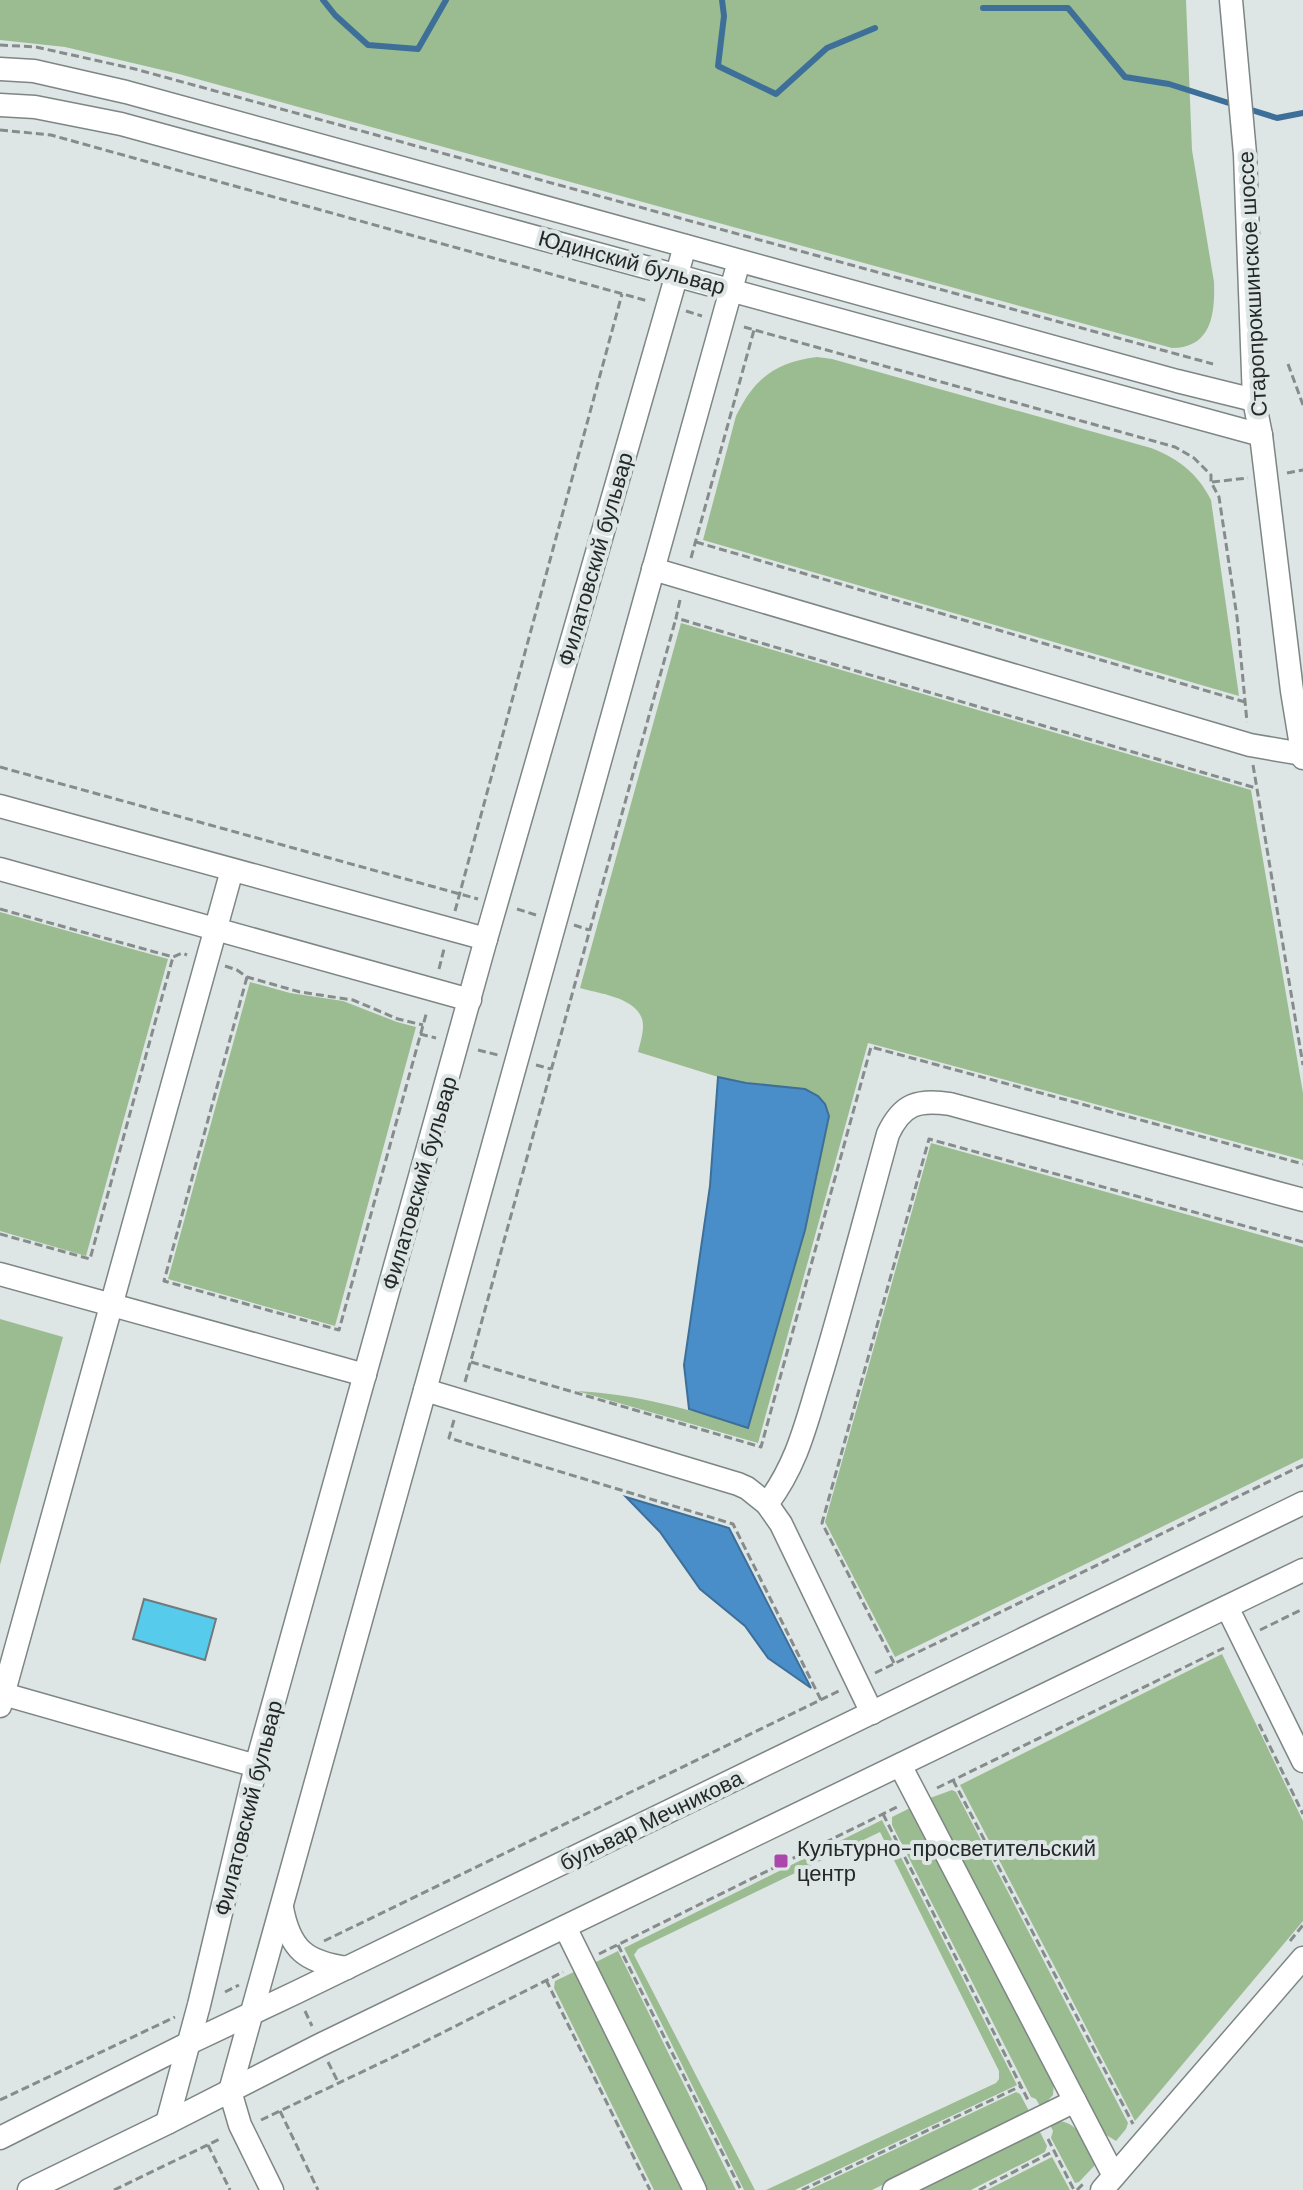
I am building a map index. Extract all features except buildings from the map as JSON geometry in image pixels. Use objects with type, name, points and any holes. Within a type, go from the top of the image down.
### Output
[{"type":"street","name":"Старопрокшинское шоссе","points":[[1231,0],[1245,154],[1254,400],[1303,756]]},
{"type":"street","name":"Юдинский бульвар","points":[[0,69],[34,71],[126,92],[1254,400]]},
{"type":"street","name":"Юдинский бульвар","points":[[0,105],[35,107],[121,124],[1261,435]]},
{"type":"street","name":"Филатовский бульвар","points":[[167,2123],[199,2005],[256,1766],[486,939],[685,246]]},
{"type":"street","points":[[272,2190],[240,2125],[230,2091],[739,261]]},
{"type":"street","points":[[653,569],[1250,745],[1303,756]]},
{"type":"street","points":[[0,806],[486,939]]},
{"type":"street","points":[[0,869],[470,1000]]},
{"type":"street","points":[[232,870],[1,1698],[256,1766]]},
{"type":"street","points":[[767,1504],[795,1458],[836,1324],[888,1134],[901,1113],[911,1105],[934,1101],[950,1104],[1303,1200]]},
{"type":"street","points":[[0,1274],[365,1375]]},
{"type":"street","points":[[425,1390],[747,1488],[767,1504],[781,1524],[872,1713]]},
{"type":"street","name":"бульвар Мечникова","points":[[0,2138],[189,2043],[1303,1503]]},
{"type":"street","points":[[29,2190],[320,2045],[1303,1570]]},
{"type":"street","points":[[1227,1607],[1303,1761]]},
{"type":"street","points":[[900,1765],[1075,2101],[1108,2183],[1303,1958]]},
{"type":"street","points":[[281,1906],[285,1927],[301,1953],[325,1965],[347,1968]]},
{"type":"street","points":[[565,1927],[695,2190]]},
{"type":"street","points":[[894,2190],[1075,2101]]},
{"type":"path","points":[[0,45],[36,47],[135,69],[1213,364]]},
{"type":"path","points":[[0,130],[51,135],[1175,447],[1194,458],[1211,475],[1219,497],[1237,617],[1256,788],[1303,1065]]},
{"type":"path","points":[[247,977],[164,1281],[339,1330],[622,294]]},
{"type":"path","points":[[754,330],[449,1438],[733,1524],[821,1700]]},
{"type":"path","points":[[1288,364],[1303,405]]},
{"type":"path","points":[[696,542],[1245,702]]},
{"type":"path","points":[[676,618],[1256,788]]},
{"type":"path","points":[[0,767],[589,930]]},
{"type":"path","points":[[0,909],[173,957],[182,953],[237,970],[247,977],[300,992],[353,1000],[398,1019],[423,1025]]},
{"type":"path","points":[[0,1234],[90,1259],[173,957]]},
{"type":"path","points":[[420,1034],[551,1069]]},
{"type":"path","points":[[894,1664],[822,1523],[929,1139],[1303,1242]]},
{"type":"path","points":[[301,1953],[1303,1465]]},
{"type":"path","points":[[297,1992],[339,2084],[1303,1609]]},
{"type":"path","points":[[1256,1717],[1303,1814]]},
{"type":"path","points":[[953,1780],[1134,2127]]},
{"type":"path","points":[[883,1814],[1074,2190]]},
{"type":"path","points":[[618,1945],[741,2190]]},
{"type":"path","points":[[0,2100],[263,1972]]},
{"type":"path","points":[[546,1980],[650,2190]]},
{"type":"path","points":[[802,2190],[1021,2086]]},
{"type":"path","points":[[280,2111],[318,2190]]},
{"type":"path","points":[[208,2145],[230,2190]]},
{"type":"path","points":[[979,2190],[1054,2151]]},
{"type":"green space","points":[[0,0],[1186,0],[1192,150],[1214,282],[1212,317],[1196,342],[1172,348],[179,74],[65,47],[0,40]]},
{"type":"green space","points":[[817,357],[1151,448],[1186,468],[1200,482],[1211,500],[1239,696],[703,540],[736,416],[743,403],[768,374],[789,363]]},
{"type":"green space","points":[[681,623],[1251,790],[1303,1093],[1303,1160],[868,1043],[758,1443],[577,1391],[664,1404],[748,1428],[805,1230],[829,1116],[746,1083],[638,1052],[643,1026],[636,1009],[609,995],[580,988]]},
{"type":"green space","points":[[0,912],[168,959],[86,1256],[0,1231]]},
{"type":"green space","points":[[250,982],[290,993],[343,1001],[416,1027],[335,1326],[168,1279]]},
{"type":"green space","points":[[931,1143],[1303,1247],[1303,1458],[895,1657],[825,1522]]},
{"type":"green space","points":[[0,1319],[63,1337],[0,1565]]},
{"type":"green space","points":[[1222,1654],[1303,1821],[1303,1921],[1135,2121],[960,1785]]},
{"type":"green space","points":[[952,1790],[956,1792],[1128,2123],[1116,2141],[1100,2131],[930,1798]]},
{"type":"green space","points":[[912,1807],[1054,2083],[1053,2095],[1041,2108],[1031,2097],[892,1825],[892,1817]]},
{"type":"green space","points":[[882,1820],[1017,2085],[795,2190],[766,2190],[999,2079],[999,2071],[880,1832],[638,1949],[634,1955],[755,2190],[744,2190],[624,1948]]},
{"type":"green space","points":[[618,1951],[736,2190],[705,2190],[592,1964]]},
{"type":"green space","points":[[576,1971],[685,2190],[654,2190],[554,1988],[555,1981]]},
{"type":"green space","points":[[1016,2092],[1030,2113],[872,2190],[809,2190]]},
{"type":"green space","points":[[1056,2121],[1077,2130],[1096,2164],[1079,2182],[1075,2183],[1051,2138],[1053,2131],[1049,2123]]},
{"type":"green space","points":[[1038,2128],[1047,2146],[1045,2152],[971,2190],[912,2190]]},
{"type":"green space","points":[[1052,2157],[1070,2190],[987,2190]]},
{"type":"water","points":[[718,1077],[805,1089],[818,1096],[829,1116],[805,1230],[748,1428],[689,1409],[684,1365],[710,1186]]},
{"type":"water","points":[[626,1497],[729,1528],[811,1688],[768,1658],[745,1626],[700,1589],[660,1532]]},
{"type":"waterway","points":[[323,0],[368,45],[418,49],[446,0]]},
{"type":"waterway","points":[[722,0],[724,16],[718,66],[776,94],[827,48],[875,28]]},
{"type":"waterway","points":[[983,8],[1068,8],[1125,77],[1169,84],[1235,105]]},
{"type":"waterway","points":[[1245,108],[1277,118],[1303,113]]},
{"type":"place","name":"Культурно-просветительский центр","points":[[781,1861]]}]
